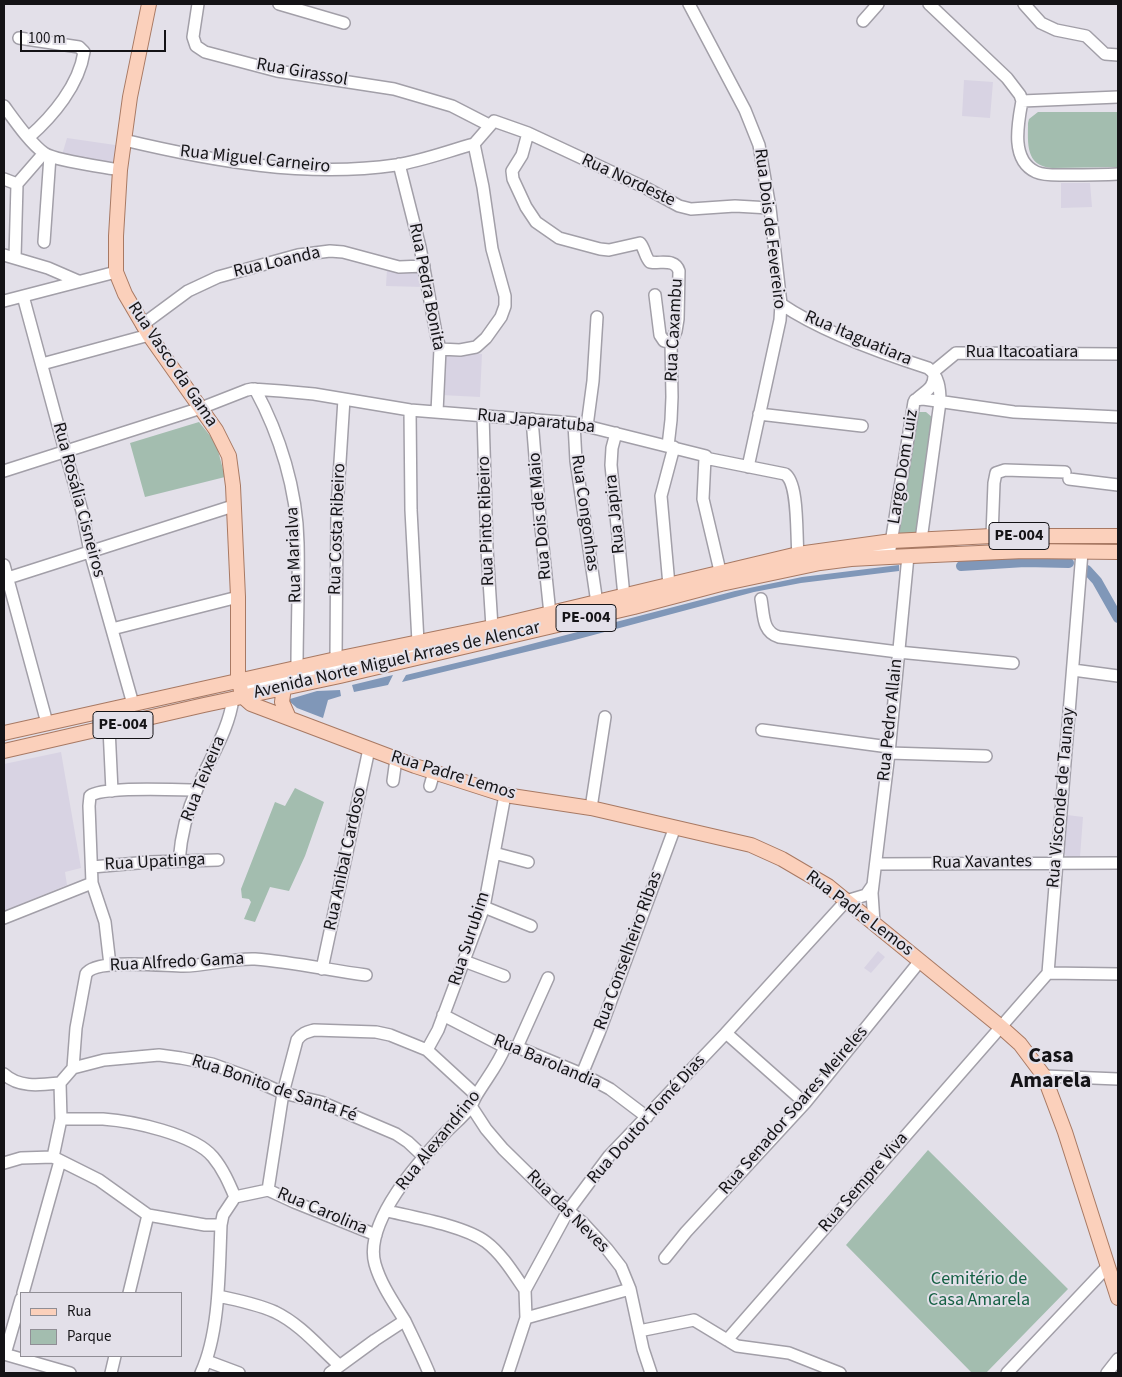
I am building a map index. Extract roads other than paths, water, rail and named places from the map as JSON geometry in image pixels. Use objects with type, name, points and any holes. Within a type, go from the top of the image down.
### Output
[{"type":"main road","name":"Rua Vasco da Gama","points":[[149,4],[130,97],[120,170],[116,228],[116,272],[125,294],[146,330],[216,430],[229,456],[232,468],[238,597],[238,697]]},
{"type":"main road","name":"Avenida Norte Miguel Arraes de Alencar","points":[[4,733],[336,659],[550,614],[798,554],[892,542],[992,536],[1118,536]]},
{"type":"main road","name":"Avenida Norte Miguel Arraes de Alencar","points":[[4,752],[56,745],[110,728],[238,697],[480,643],[768,574],[836,561],[889,556],[1024,551],[1118,552]]},
{"type":"main road","points":[[284,687],[282,702],[289,718]]},
{"type":"main road","name":"Rua Padre Lemos","points":[[238,697],[251,704],[396,759],[432,779],[505,795],[591,808],[751,845],[782,859],[828,886],[1001,1026],[1020,1044],[1044,1076],[1065,1132],[1118,1298]]},
{"type":"street","name":"Rua Girassol","points":[[198,4],[193,37],[196,46],[205,52],[277,71],[394,89],[452,106],[491,123]]},
{"type":"street","points":[[279,4],[344,23]]},
{"type":"street","name":"Rua Dois de Fevereiro","points":[[689,4],[752,126],[759,145],[770,208],[781,304],[780,320],[748,466]]},
{"type":"street","points":[[863,21],[878,4]]},
{"type":"street","points":[[929,4],[1007,78],[1020,94],[1022,101],[1018,120],[1018,147],[1024,161],[1032,170],[1037,173],[1046,174],[1118,174]]},
{"type":"street","points":[[1024,4],[1041,23],[1056,30],[1086,36],[1105,54],[1118,55]]},
{"type":"street","points":[[19,38],[79,47],[82,49],[83,55],[73,82],[53,113],[28,137]]},
{"type":"street","points":[[1022,101],[1118,98]]},
{"type":"street","points":[[4,106],[28,137],[47,155],[120,170]]},
{"type":"street","points":[[440,349],[460,350],[476,347],[486,338],[501,317],[505,306],[505,296],[492,249],[483,187],[474,144],[491,123]]},
{"type":"street","name":"Rua Nordeste","points":[[491,123],[528,133],[646,188],[679,206],[691,209],[735,206],[770,208]]},
{"type":"street","name":"Rua Caxambu","points":[[528,133],[522,155],[512,172],[513,179],[536,222],[559,238],[600,249],[615,249],[640,243],[644,247],[650,262],[676,264],[679,271],[678,319],[676,331],[671,342],[671,447],[661,496],[669,585]]},
{"type":"street","name":"Rua Miguel Carneiro","points":[[124,140],[191,155],[266,165],[338,170],[399,164],[474,144]]},
{"type":"street","points":[[47,155],[17,184],[9,257],[48,268],[78,281]]},
{"type":"street","points":[[44,242],[47,155]]},
{"type":"street","name":"Rua Pedra Bonita","points":[[399,164],[424,266],[440,349],[437,412]]},
{"type":"street","points":[[4,179],[17,184]]},
{"type":"street","name":"Rua Loanda","points":[[146,330],[180,296],[218,277],[298,255],[330,251],[343,252],[399,267],[424,266]]},
{"type":"street","points":[[4,301],[116,272]]},
{"type":"street","points":[[655,295],[660,335],[664,341],[671,342]]},
{"type":"street","name":"Rua Rosália Cisneiros","points":[[23,296],[82,511],[90,552],[133,704]]},
{"type":"street","name":"Rua Itaguatiara","points":[[781,304],[833,332],[928,368],[934,373]]},
{"type":"street","points":[[587,426],[593,382],[597,317]]},
{"type":"street","points":[[42,364],[146,330]]},
{"type":"street","name":"Rua Itacoatiara","points":[[934,373],[956,353],[1118,354]]},
{"type":"street","name":"Largo Dom Luiz","points":[[889,556],[915,400],[931,387],[934,373]]},
{"type":"street","name":"Largo Dom Luiz","points":[[921,540],[940,402],[939,385],[934,373]]},
{"type":"street","name":"Rua Marialva","points":[[255,389],[271,420],[280,445],[295,513],[298,541],[297,669]]},
{"type":"street","name":"Rua Japaratuba","points":[[4,471],[201,408],[247,390],[289,392],[410,410],[574,423],[706,456],[705,458],[785,474],[791,481],[794,489],[798,554]]},
{"type":"street","points":[[915,400],[923,398],[1014,412],[1118,417]]},
{"type":"street","name":"Rua Costa Ribeiro","points":[[336,659],[337,509],[344,399]]},
{"type":"street","points":[[410,410],[411,510],[418,642]]},
{"type":"street","points":[[759,414],[862,426]]},
{"type":"street","name":"Rua Pinto Ribeiro","points":[[482,415],[492,627]]},
{"type":"street","name":"Rua Dois de Maio","points":[[532,419],[550,614]]},
{"type":"street","name":"Rua Congonhas","points":[[574,423],[576,462],[597,603]]},
{"type":"street","name":"Rua Japira","points":[[616,433],[612,448],[611,465],[624,596]]},
{"type":"street","points":[[705,458],[703,499],[720,572]]},
{"type":"street","points":[[992,536],[996,473],[1005,470],[1067,476],[1118,486]]},
{"type":"street","points":[[8,578],[234,506]]},
{"type":"street","points":[[1118,542],[971,544],[907,547],[907,551],[1017,547],[1118,548]]},
{"type":"street","points":[[888,549],[887,552],[816,559],[771,567],[578,616],[243,692],[242,689],[388,656],[507,628],[576,615],[770,565],[804,558],[888,549]]},
{"type":"street","name":"Rua Visconde de Taunay","points":[[1048,973],[1082,552]]},
{"type":"street","name":"Rua Pedro Allain","points":[[874,923],[871,901],[889,750],[908,556]]},
{"type":"street","points":[[4,565],[47,723]]},
{"type":"street","points":[[112,629],[238,597]]},
{"type":"street","points":[[761,599],[766,628],[772,635],[898,652],[1013,663]]},
{"type":"street","points":[[1073,670],[1118,676]]},
{"type":"street","name":"Rua Teixeira","points":[[179,860],[180,846],[196,790],[238,697]]},
{"type":"street","points":[[591,808],[605,717]]},
{"type":"street","points":[[110,728],[112,791]]},
{"type":"street","points":[[762,730],[889,750],[986,756]]},
{"type":"street","name":"Rua Anibal Cardoso","points":[[322,968],[369,749]]},
{"type":"street","points":[[393,781],[396,759]]},
{"type":"street","points":[[110,965],[105,922],[92,883],[90,796],[112,791],[196,790]]},
{"type":"street","name":"Rua Surubim","points":[[427,1050],[438,1030],[484,907],[505,795]]},
{"type":"street","name":"Rua Conselheiro Ribas","points":[[582,1074],[603,1023],[674,827]]},
{"type":"street","points":[[494,852],[528,862]]},
{"type":"street","name":"Rua Upatinga","points":[[92,867],[179,860],[218,860]]},
{"type":"street","name":"Rua Xavantes","points":[[876,864],[1118,863]]},
{"type":"street","points":[[4,918],[92,883]]},
{"type":"street","points":[[846,901],[866,896],[873,885]]},
{"type":"street","name":"Rua Doutor Tomé Dias","points":[[525,1290],[568,1211],[609,1156],[648,1117],[846,901]]},
{"type":"street","points":[[484,907],[530,926]]},
{"type":"street","name":"Rua Alfredo Gama","points":[[73,1068],[76,1028],[86,974],[92,968],[110,965],[153,964],[183,966],[232,959],[256,960],[366,975]]},
{"type":"street","points":[[464,961],[504,976]]},
{"type":"street","name":"Rua Senador Soares Meireles","points":[[664,1258],[804,1103],[920,961]]},
{"type":"street","points":[[1001,1026],[1048,973],[1118,974]]},
{"type":"street","name":"Rua Alexandrino","points":[[429,1373],[375,1265],[373,1247],[376,1235],[386,1211],[403,1182],[474,1101],[501,1058],[511,1047],[548,978]]},
{"type":"street","name":"Rua Barolandia","points":[[443,1015],[511,1047],[582,1074],[610,1089],[648,1117]]},
{"type":"street","name":"Rua Sempre Viva","points":[[727,1340],[1001,1026]]},
{"type":"street","name":"Rua das Neves","points":[[283,1093],[297,1040],[300,1035],[314,1030],[376,1032],[390,1035],[427,1050],[474,1101],[486,1129],[503,1149],[583,1223],[621,1267],[630,1289],[651,1373]]},
{"type":"street","points":[[726,1033],[804,1103]]},
{"type":"street","name":"Rua Bonito de Santa Fé","points":[[73,1068],[104,1060],[159,1055],[212,1064],[283,1093],[321,1102],[396,1134],[424,1157]]},
{"type":"street","points":[[23,1292],[57,1159],[61,1119],[60,1083],[73,1068]]},
{"type":"street","points":[[4,1074],[10,1080],[21,1083],[60,1083]]},
{"type":"street","points":[[1044,1076],[1118,1079]]},
{"type":"street","points":[[268,1190],[283,1093]]},
{"type":"street","points":[[61,1119],[104,1119],[132,1123],[173,1134],[195,1142],[213,1157],[224,1172],[235,1197],[221,1225],[218,1296],[206,1361],[201,1373]]},
{"type":"street","points":[[4,1163],[35,1157],[57,1159],[99,1180],[148,1215],[205,1225],[221,1225]]},
{"type":"street","name":"Rua Carolina","points":[[235,1197],[268,1190],[376,1235]]},
{"type":"street","points":[[386,1211],[447,1226],[485,1241],[494,1249],[525,1290],[526,1318],[508,1373]]},
{"type":"street","points":[[130,1292],[148,1215]]},
{"type":"street","points":[[1007,1373],[1108,1266]]},
{"type":"street","points":[[526,1318],[630,1289]]},
{"type":"street","points":[[218,1296],[256,1305],[276,1313],[300,1329],[339,1365]]},
{"type":"street","points":[[20,1302],[5,1354],[57,1372],[70,1373]]},
{"type":"street","points":[[639,1331],[694,1320],[741,1347],[789,1353],[821,1370],[840,1373]]},
{"type":"street","points":[[330,1373],[404,1321]]},
{"type":"street","points":[[111,1373],[115,1357]]},
{"type":"street","points":[[1106,1373],[1118,1360]]},
{"type":"street","points":[[206,1361],[239,1373]]},
{"type":"water","points":[[899,565],[899,571],[801,583],[754,592],[571,641],[402,682],[406,675],[735,591],[802,577]]},
{"type":"water","points":[[393,675],[388,685],[354,692],[352,685]]},
{"type":"water","points":[[340,690],[341,696],[328,700],[323,718],[297,708],[289,701],[290,699],[317,691]]},
{"type":"waterway","points":[[961,566],[1025,562],[1069,563]]},
{"type":"waterway","points":[[1087,570],[1097,581],[1118,618]]},
{"type":"district","name":"Casa Amarela","points":[[1051,1070]]},
{"type":"park label","name":"Cemitério de Casa Amarela","points":[[979,1290]]}]
